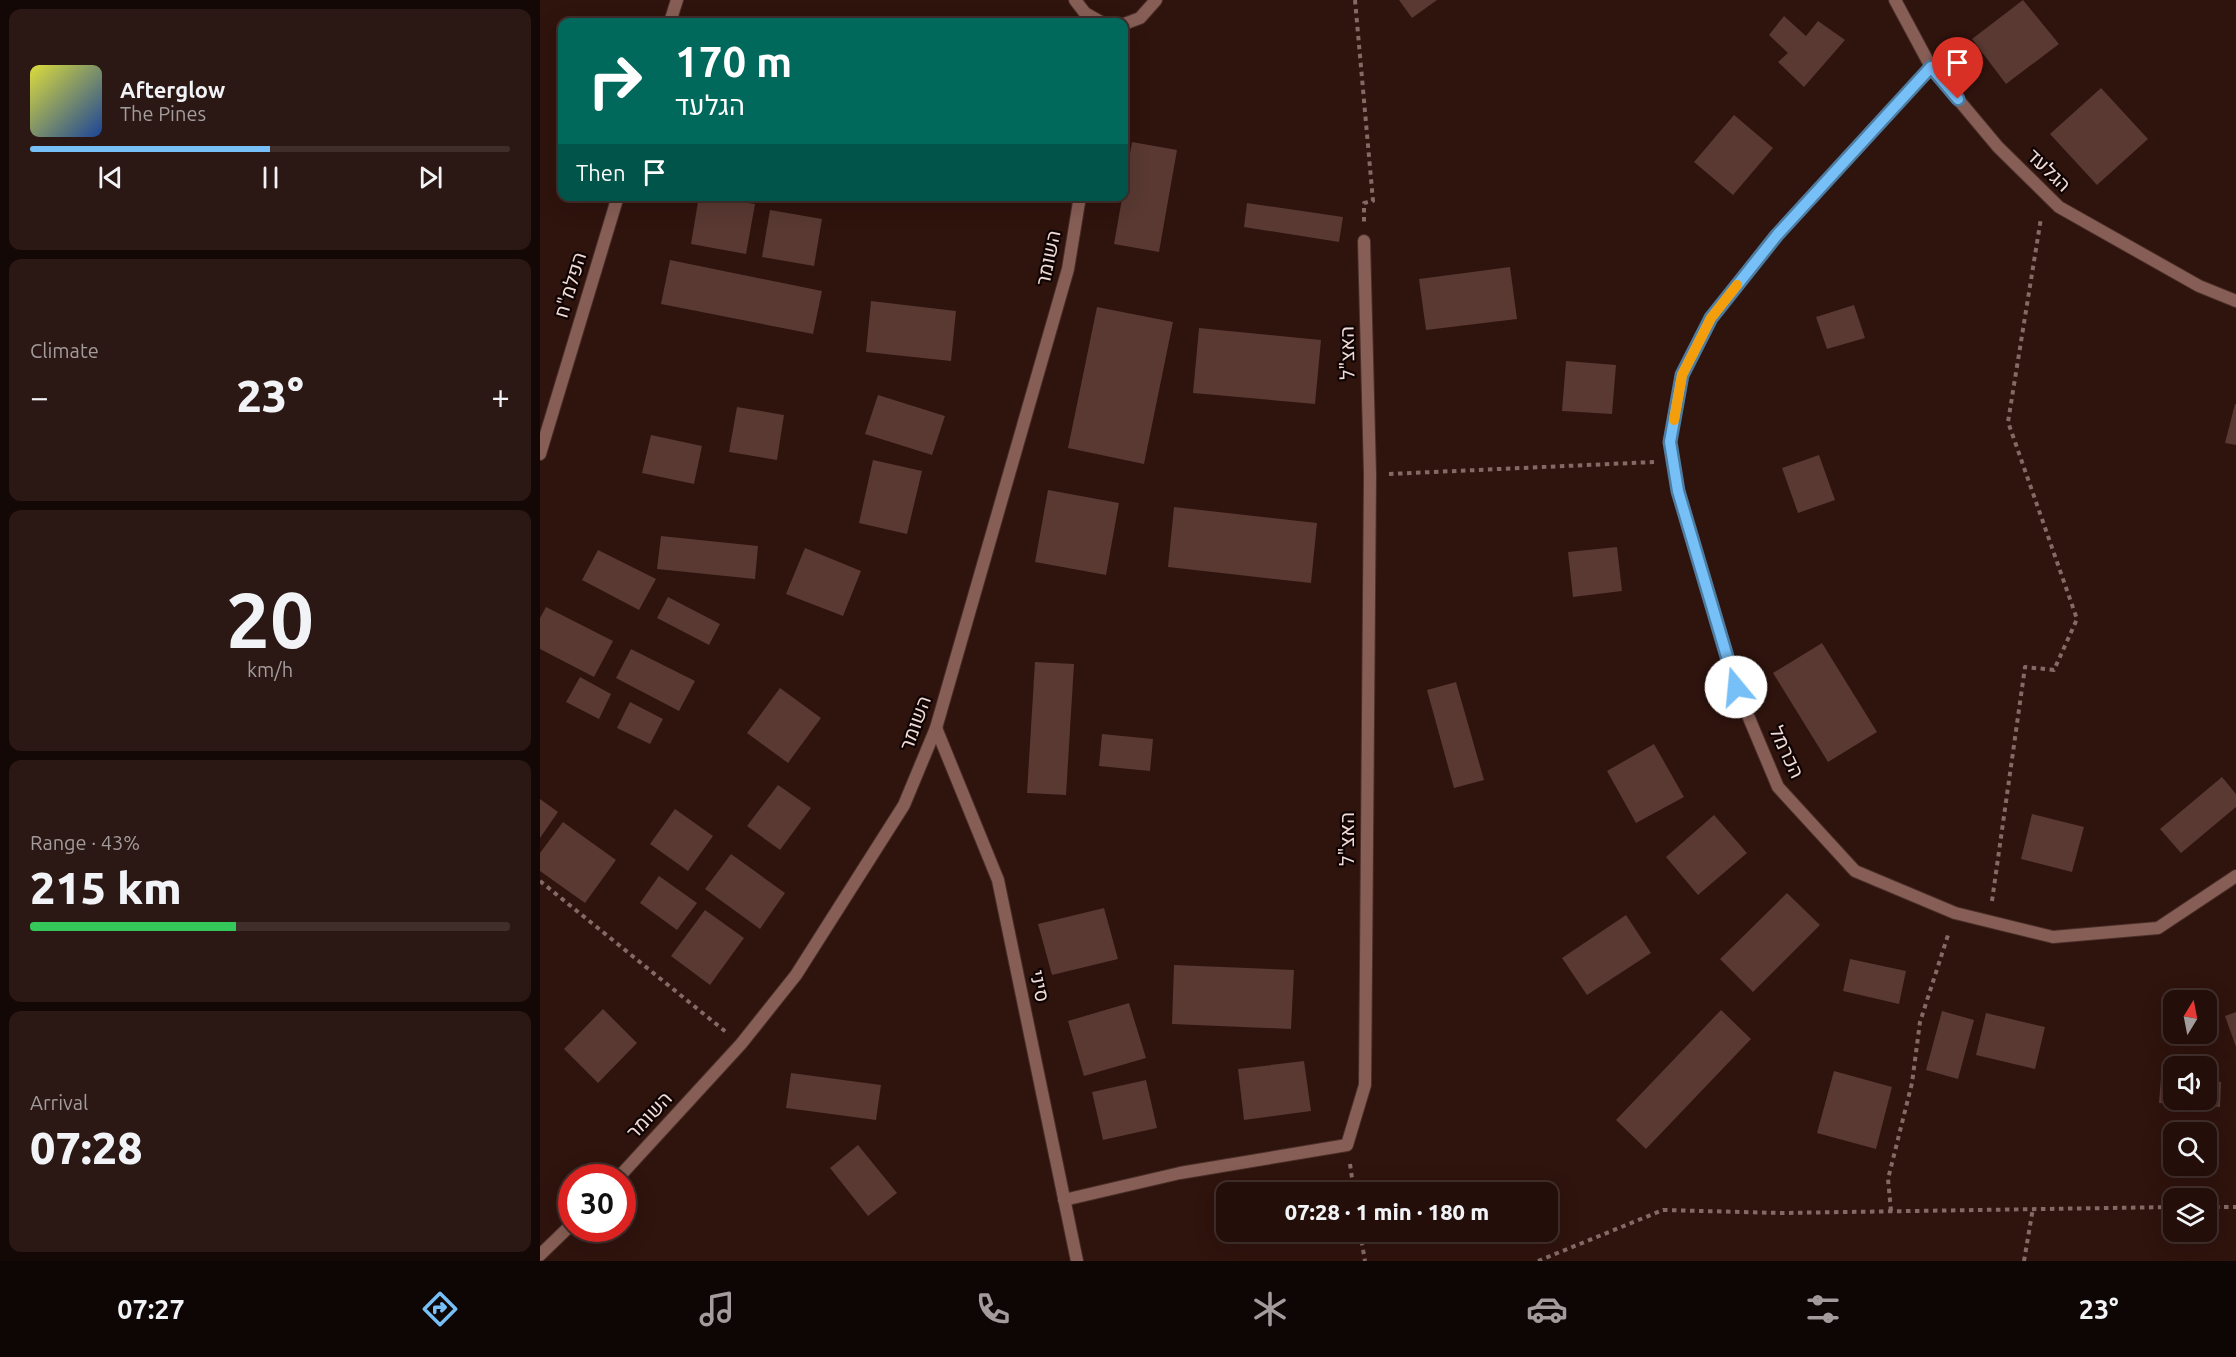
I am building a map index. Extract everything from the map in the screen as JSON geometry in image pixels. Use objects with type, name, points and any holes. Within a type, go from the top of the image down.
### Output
[{"type":"street","points":[[671,18],[677,0]]},
{"type":"street","points":[[1075,0],[1085,13],[1094,18]]},
{"type":"street","points":[[1128,22],[1140,18],[1156,0]]},
{"type":"street","name":"הגלעד","points":[[1895,0],[1931,67],[1998,147],[2045,193],[2069,213],[2199,286],[2236,301]]},
{"type":"street","name":"הכרמל","points":[[1931,67],[1777,235],[1711,318],[1682,375],[1670,442],[1678,491],[1736,687],[1778,787],[1854,871],[1955,913],[2053,937],[2158,928],[2236,876]]},
{"type":"street","name":"הפלמ\"ח","points":[[540,454],[616,201]]},
{"type":"street","name":"השומר","points":[[631,1164],[741,1044],[796,975],[904,805],[936,728],[1068,269],[1079,201]]},
{"type":"street","name":"האצ\"ל","points":[[1347,1145],[1365,1085],[1370,475],[1364,241]]},
{"type":"street","name":"סיני","points":[[936,728],[998,880],[1077,1261]]},
{"type":"street","points":[[1064,1200],[1180,1173],[1347,1145]]},
{"type":"street","points":[[540,1255],[558,1238]]},
{"type":"path","points":[[1355,0],[1373,201],[1364,203],[1364,227]]},
{"type":"path","points":[[1989,921],[2025,667],[2054,670],[2077,619],[2008,422],[2045,193]]},
{"type":"path","points":[[1370,475],[1673,461]]},
{"type":"path","points":[[540,881],[741,1044]]},
{"type":"path","points":[[1891,1211],[1888,1179],[1912,1083],[1920,1022],[1955,913]]},
{"type":"path","points":[[1347,1145],[1353,1182]]},
{"type":"path","points":[[1538,1261],[1663,1210],[1780,1213],[2163,1207]]},
{"type":"path","points":[[2217,1207],[2236,1207]]},
{"type":"path","points":[[2024,1261],[2033,1208]]},
{"type":"path","points":[[1362,1242],[1365,1261]]},
{"type":"building","points":[[1399,0],[1437,0],[1412,18]]},
{"type":"building","points":[[2023,0],[2059,44],[2006,84],[1972,39]]},
{"type":"building","points":[[1784,16],[1806,36],[1818,21],[1845,40],[1804,87],[1778,62],[1788,53],[1769,35]]},
{"type":"building","points":[[2101,88],[2148,139],[2097,185],[2050,134]]},
{"type":"building","points":[[1734,115],[1773,148],[1733,195],[1694,162]]},
{"type":"building","points":[[1132,142],[1177,150],[1159,252],[1114,244],[1122,201],[1128,201],[1128,165]]},
{"type":"building","points":[[698,201],[734,201],[755,204],[746,254],[691,244]]},
{"type":"building","points":[[1247,203],[1343,217],[1339,242],[1244,227]]},
{"type":"building","points":[[770,210],[822,219],[814,266],[762,257]]},
{"type":"building","points":[[670,260],[822,291],[813,334],[661,304]]},
{"type":"building","points":[[1510,267],[1517,319],[1426,330],[1419,279]]},
{"type":"building","points":[[871,301],[956,311],[951,361],[866,352]]},
{"type":"building","points":[[1854,305],[1865,338],[1827,349],[1816,317]]},
{"type":"building","points":[[1097,307],[1173,322],[1144,464],[1068,448]]},
{"type":"building","points":[[1199,328],[1321,340],[1315,404],[1193,393]]},
{"type":"building","points":[[1566,361],[1616,365],[1612,414],[1562,411]]},
{"type":"building","points":[[878,395],[945,416],[932,455],[865,434]]},
{"type":"building","points":[[2236,404],[2236,445],[2225,443]]},
{"type":"building","points":[[737,407],[784,415],[777,460],[729,452]]},
{"type":"building","points":[[651,435],[702,446],[694,484],[642,473]]},
{"type":"building","points":[[1819,455],[1835,500],[1798,513],[1782,468]]},
{"type":"building","points":[[873,460],[922,471],[907,534],[859,523]]},
{"type":"building","points":[[1048,490],[1119,503],[1106,575],[1035,562]]},
{"type":"building","points":[[1174,507],[1317,523],[1311,583],[1168,567]]},
{"type":"building","points":[[661,536],[758,546],[755,579],[657,569]]},
{"type":"building","points":[[1617,547],[1622,591],[1573,597],[1568,552]]},
{"type":"building","points":[[805,548],[861,571],[843,616],[786,594]]},
{"type":"building","points":[[598,550],[656,579],[639,610],[582,580]]},
{"type":"building","points":[[668,597],[720,624],[709,645],[657,618]]},
{"type":"building","points":[[546,607],[613,641],[594,677],[540,649],[540,618]]},
{"type":"building","points":[[1822,643],[1877,732],[1828,762],[1773,673]]},
{"type":"building","points":[[631,649],[695,681],[679,711],[616,678]]},
{"type":"building","points":[[1035,662],[1074,664],[1066,795],[1027,793]]},
{"type":"building","points":[[580,677],[611,694],[599,719],[566,702]]},
{"type":"building","points":[[1456,682],[1484,780],[1454,788],[1427,690]]},
{"type":"building","points":[[780,688],[821,718],[788,763],[747,733]]},
{"type":"building","points":[[630,702],[663,719],[650,744],[617,728]]},
{"type":"building","points":[[1102,734],[1153,739],[1150,771],[1099,766]]},
{"type":"building","points":[[1654,744],[1684,797],[1636,823],[1607,771]]},
{"type":"building","points":[[2222,777],[2236,794],[2236,807],[2181,853],[2160,829]]},
{"type":"building","points":[[778,785],[811,808],[780,850],[747,826]]},
{"type":"building","points":[[540,799],[558,812],[540,838]]},
{"type":"building","points":[[675,809],[713,836],[688,871],[650,844]]},
{"type":"building","points":[[2032,814],[2084,827],[2072,872],[2021,859]]},
{"type":"building","points":[[1714,815],[1747,853],[1698,895],[1666,857]]},
{"type":"building","points":[[563,822],[616,860],[585,903],[540,871],[540,853]]},
{"type":"building","points":[[731,854],[785,893],[760,929],[705,889]]},
{"type":"building","points":[[659,876],[697,903],[677,930],[640,903]]},
{"type":"building","points":[[1787,893],[1820,925],[1753,992],[1720,959]]},
{"type":"building","points":[[1104,908],[1118,959],[1052,975],[1038,924]]},
{"type":"building","points":[[705,910],[744,938],[710,985],[671,956]]},
{"type":"building","points":[[1626,915],[1651,953],[1587,995],[1562,958]]},
{"type":"building","points":[[1850,959],[1906,971],[1899,1004],[1843,991]]},
{"type":"building","points":[[1174,965],[1294,970],[1291,1029],[1172,1024]]},
{"type":"building","points":[[1129,1003],[1146,1058],[1084,1076],[1068,1021]]},
{"type":"building","points":[[603,1009],[637,1043],[598,1083],[564,1049]]},
{"type":"building","points":[[1721,1010],[1751,1039],[1646,1149],[1616,1120]]},
{"type":"building","points":[[1942,1011],[1974,1020],[1958,1079],[1926,1070]]},
{"type":"building","points":[[2236,1012],[2236,1047],[2225,1016]]},
{"type":"building","points":[[1986,1013],[2045,1027],[2035,1069],[1976,1055]]},
{"type":"building","points":[[1304,1061],[1311,1111],[1244,1120],[1238,1069]]},
{"type":"building","points":[[1834,1071],[1892,1087],[1876,1149],[1817,1133]]},
{"type":"building","points":[[791,1073],[881,1085],[876,1120],[786,1108]]},
{"type":"building","points":[[2161,1078],[2163,1078],[2163,1103],[2159,1103]]},
{"type":"building","points":[[1146,1080],[1157,1128],[1103,1140],[1092,1092]]},
{"type":"building","points":[[2217,1082],[2221,1082],[2220,1107],[2217,1107]]},
{"type":"building","points":[[858,1145],[897,1193],[868,1216],[830,1168]]},
{"type":"slow traffic","points":[[1674,420],[1682,375],[1711,318],[1737,285]]},
{"type":"route","points":[[1736,687],[1678,491],[1670,442],[1682,375],[1711,318],[1777,235],[1931,67],[1958,99]]}]
